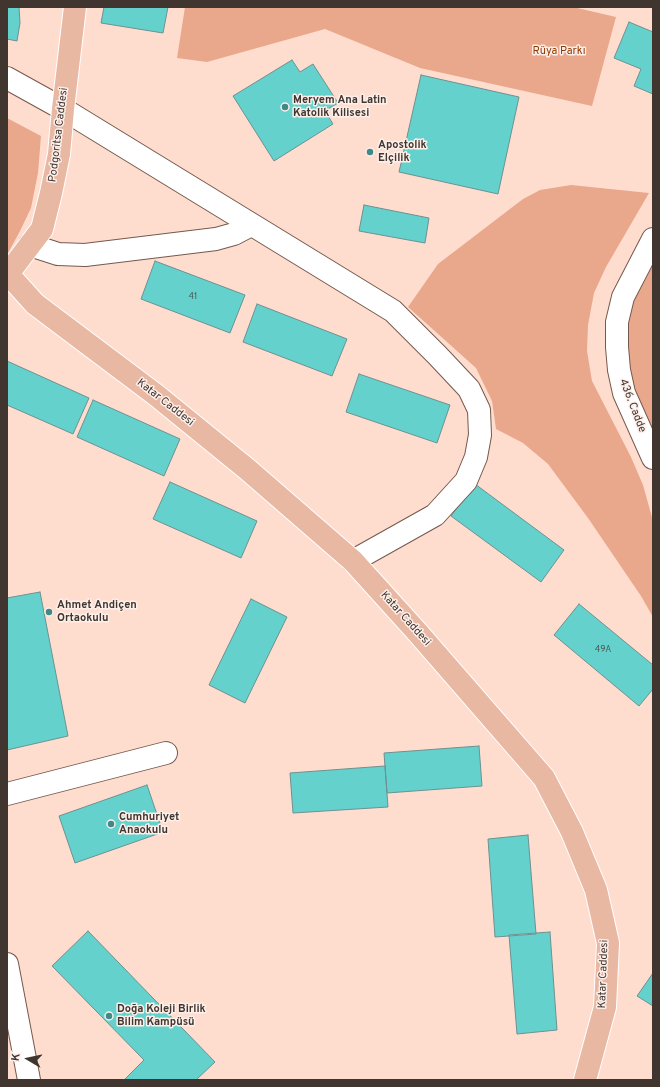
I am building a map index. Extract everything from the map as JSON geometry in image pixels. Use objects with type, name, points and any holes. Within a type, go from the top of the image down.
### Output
[{"type":"main road","name":"Podgoritsa Caddesi","points":[[8,275],[42,229],[51,193],[59,154],[75,7]]},
{"type":"main road","name":"Katar Caddesi","points":[[8,275],[35,304],[156,395],[247,469],[353,561],[544,778],[572,832],[596,890],[608,943],[605,1007],[585,1080]]},
{"type":"street","points":[[7,78],[63,109],[250,225],[393,311],[469,389],[479,410],[480,435],[476,457],[466,481],[435,516],[353,561]]},
{"type":"street","points":[[30,245],[58,254],[85,255],[225,237],[243,230],[250,225]]},
{"type":"street","name":"436. Cadde","points":[[653,239],[623,297],[617,322],[618,370],[624,392],[653,458]]},
{"type":"street","points":[[7,794],[166,753]]},
{"type":"street","points":[[7,964],[29,1080]]},
{"type":"green space","name":"Rüya Parkı","points":[[185,7],[573,7],[616,17],[592,106],[420,68],[325,29],[207,62],[177,58]]},
{"type":"green space","points":[[7,118],[41,136],[38,173],[31,208],[7,255]]},
{"type":"green space","points":[[571,185],[649,193],[606,267],[594,293],[588,325],[587,351],[592,381],[631,457],[643,485],[653,521],[653,617],[641,596],[588,518],[548,464],[523,443],[496,429],[492,401],[476,368],[408,307],[438,264],[523,199],[540,190]]},
{"type":"green space","points":[[653,239],[653,458],[619,370],[636,272]]},
{"type":"building","points":[[7,7],[19,7],[20,23],[17,41],[7,39]]},
{"type":"building","points":[[104,7],[168,7],[163,33],[101,23]]},
{"type":"building","points":[[629,22],[653,32],[653,94],[634,86],[641,69],[614,58]]},
{"type":"building","name":"Meryem Ana Latin Katolik Kilisesi","points":[[292,60],[300,72],[313,64],[338,103],[325,111],[333,124],[274,161],[233,96]]},
{"type":"building","points":[[421,75],[519,97],[498,194],[399,172]]},
{"type":"building","points":[[364,205],[429,218],[425,243],[359,231]]},
{"type":"building","points":[[155,261],[245,295],[230,333],[141,299]]},
{"type":"building","points":[[257,304],[347,339],[332,376],[243,342]]},
{"type":"building","points":[[7,361],[89,398],[73,434],[7,405]]},
{"type":"building","points":[[359,374],[450,405],[437,443],[346,412]]},
{"type":"building","points":[[93,400],[180,439],[164,476],[77,437]]},
{"type":"building","points":[[170,482],[257,521],[241,558],[153,519]]},
{"type":"building","points":[[475,484],[564,550],[541,582],[451,516]]},
{"type":"building","points":[[40,592],[68,736],[7,750],[7,598]]},
{"type":"building","points":[[251,599],[287,617],[245,703],[209,685]]},
{"type":"building","points":[[579,604],[653,665],[653,689],[639,706],[554,635]]},
{"type":"building","points":[[479,746],[482,786],[387,793],[384,753]]},
{"type":"building","points":[[385,766],[388,807],[293,813],[290,773]]},
{"type":"building","name":"Cumhuriyet Anaokulu","points":[[147,785],[163,832],[75,863],[59,816]]},
{"type":"building","points":[[528,835],[536,934],[495,937],[488,839]]},
{"type":"building","points":[[88,931],[215,1062],[196,1080],[124,1080],[144,1060],[52,966]]},
{"type":"building","points":[[550,932],[557,1030],[517,1034],[509,935]]},
{"type":"building","points":[[653,973],[653,1006],[637,996]]},
{"type":"place","name":"Meryem Ana Latin Katolik Kilisesi","points":[[285,107]]},
{"type":"place","name":"Apostolik Elçilik","points":[[370,152]]},
{"type":"place","name":"Ahmet Andiçen Ortaokulu","points":[[49,612]]},
{"type":"place","name":"Cumhuriyet Anaokulu","points":[[111,824]]},
{"type":"place","name":"Doğa Koleji Birlik Bilim Kampüsü","points":[[109,1016]]}]
